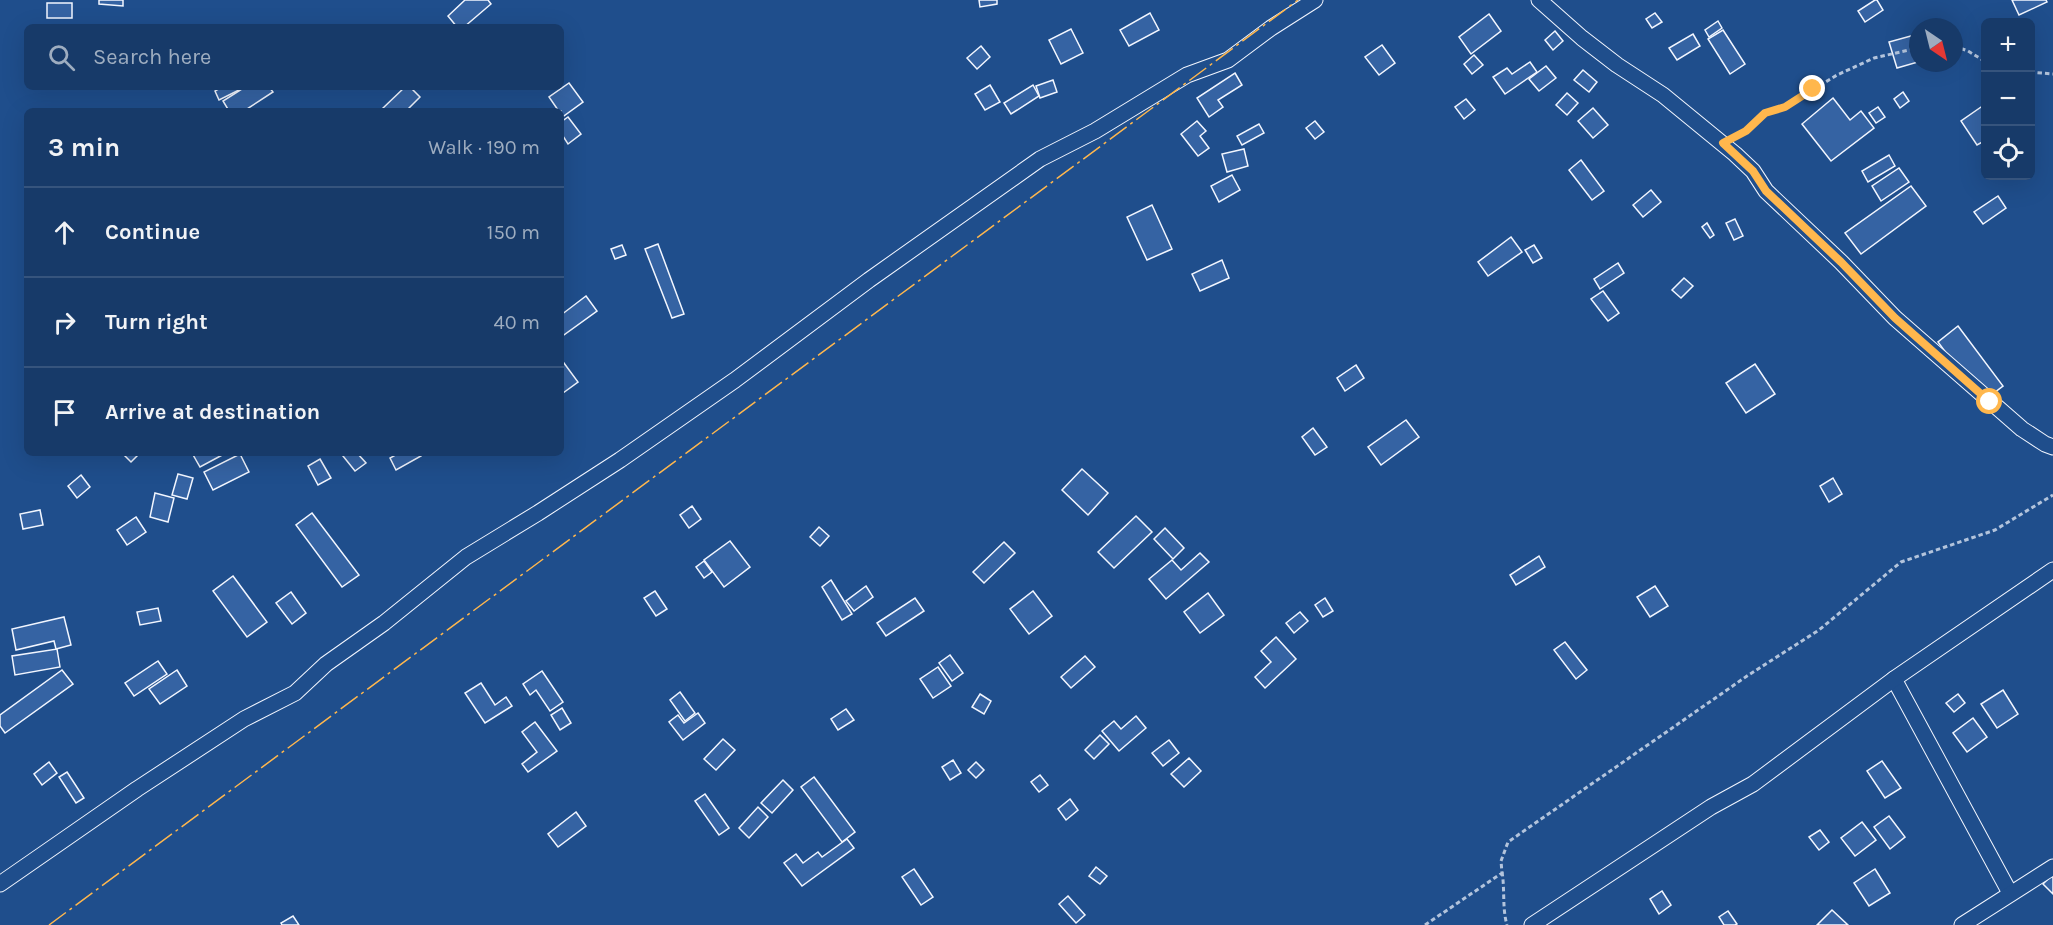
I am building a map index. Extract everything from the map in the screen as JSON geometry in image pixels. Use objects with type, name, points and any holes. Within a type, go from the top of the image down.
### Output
[{"type":"street","points":[[0,884],[243,719],[295,693],[326,664],[384,623],[466,557],[620,460],[726,387],[868,280],[1040,159],[1114,120],[1187,75],[1228,60],[1271,28],[1315,0]]},
{"type":"street","points":[[1539,0],[1582,38],[1617,65],[1663,95],[1723,143],[1753,171],[1773,198],[1834,254],[1895,318],[2022,429],[2053,447]]},
{"type":"street","points":[[1532,925],[1711,807],[1753,784],[1894,679],[2053,570]]},
{"type":"street","points":[[1894,679],[2010,893]]},
{"type":"street","points":[[1962,925],[2053,867]]},
{"type":"path","points":[[1963,49],[1981,59]]},
{"type":"path","points":[[1723,143],[1746,131],[1765,113],[1785,107],[1837,75],[1874,58],[1909,50]]},
{"type":"path","points":[[2035,72],[2053,74]]},
{"type":"path","points":[[1425,925],[1502,873],[1501,861],[1508,842],[1747,676],[1819,630],[1901,562],[1995,530],[2053,495]]},
{"type":"path","points":[[1501,861],[1507,925]]},
{"type":"building","points":[[99,0],[123,0],[123,6],[99,4]]},
{"type":"building","points":[[465,0],[488,0],[491,4],[468,24],[455,24],[448,16]]},
{"type":"building","points":[[979,0],[997,0],[997,4],[980,7]]},
{"type":"building","points":[[1875,0],[1883,10],[1865,22],[1858,11]]},
{"type":"building","points":[[2012,0],[2046,0],[2047,2],[2019,15]]},
{"type":"building","points":[[47,3],[72,3],[72,18],[47,18]]},
{"type":"building","points":[[1150,13],[1159,30],[1129,46],[1120,30]]},
{"type":"building","points":[[1655,13],[1662,22],[1652,28],[1646,19]]},
{"type":"building","points":[[1489,14],[1501,31],[1471,54],[1459,37]]},
{"type":"building","points":[[1718,21],[1722,28],[1709,37],[1705,30]]},
{"type":"building","points":[[1071,29],[1083,53],[1061,64],[1049,40]]},
{"type":"building","points":[[1723,30],[1745,64],[1730,74],[1708,39]]},
{"type":"building","points":[[1555,31],[1563,41],[1553,50],[1545,40]]},
{"type":"building","points":[[1693,34],[1700,46],[1677,60],[1669,48]]},
{"type":"building","points":[[1909,36],[1909,65],[1897,68],[1889,42]]},
{"type":"building","points":[[1382,45],[1395,63],[1379,75],[1365,57]]},
{"type":"building","points":[[981,46],[990,57],[977,69],[967,58]]},
{"type":"building","points":[[1474,55],[1483,65],[1472,74],[1464,64]]},
{"type":"building","points":[[1530,62],[1537,72],[1505,94],[1493,77],[1507,68],[1512,74]]},
{"type":"building","points":[[1546,66],[1556,78],[1539,91],[1529,79]]},
{"type":"building","points":[[1583,70],[1597,82],[1589,92],[1574,80]]},
{"type":"building","points":[[1235,73],[1242,85],[1218,100],[1223,107],[1209,117],[1197,98]]},
{"type":"building","points":[[1053,80],[1057,92],[1040,98],[1036,86]]},
{"type":"building","points":[[569,83],[583,102],[564,116],[564,108],[557,108],[549,97],[559,90],[564,90],[564,86]]},
{"type":"building","points":[[990,85],[1000,102],[985,110],[975,94]]},
{"type":"building","points":[[1033,85],[1039,96],[1011,114],[1004,103]]},
{"type":"building","points":[[217,90],[239,90],[219,100],[215,91]]},
{"type":"building","points":[[240,90],[271,90],[273,92],[249,108],[227,108],[223,101]]},
{"type":"building","points":[[402,90],[413,90],[420,97],[409,108],[383,108]]},
{"type":"building","points":[[1903,92],[1909,101],[1900,108],[1894,99]]},
{"type":"building","points":[[1567,93],[1578,103],[1567,115],[1556,105]]},
{"type":"building","points":[[1833,98],[1850,120],[1861,111],[1874,128],[1831,161],[1802,124]]},
{"type":"building","points":[[1466,99],[1475,110],[1464,119],[1455,107]]},
{"type":"building","points":[[1878,107],[1885,117],[1876,123],[1869,113]]},
{"type":"building","points":[[1981,107],[1981,143],[1977,145],[1961,121]]},
{"type":"building","points":[[1593,108],[1608,125],[1593,138],[1578,121]]},
{"type":"building","points":[[568,117],[581,134],[568,144],[564,138],[564,120]]},
{"type":"building","points":[[1197,121],[1206,131],[1200,136],[1209,148],[1198,156],[1181,134]]},
{"type":"building","points":[[1315,121],[1324,132],[1315,139],[1306,128]]},
{"type":"building","points":[[1259,124],[1264,133],[1242,145],[1237,136]]},
{"type":"building","points":[[1244,149],[1248,166],[1227,172],[1222,154]]},
{"type":"building","points":[[1889,155],[1895,166],[1868,182],[1862,171]]},
{"type":"building","points":[[1581,160],[1604,191],[1592,200],[1569,170]]},
{"type":"building","points":[[1899,168],[1909,182],[1881,201],[1872,186]]},
{"type":"building","points":[[1232,175],[1240,190],[1219,202],[1211,186]]},
{"type":"building","points":[[1911,186],[1926,206],[1861,254],[1845,233]]},
{"type":"building","points":[[1651,190],[1661,202],[1643,217],[1633,205]]},
{"type":"building","points":[[1998,196],[2006,208],[1983,224],[1974,212]]},
{"type":"building","points":[[1152,205],[1172,249],[1147,260],[1127,217]]},
{"type":"building","points":[[1735,219],[1743,236],[1734,240],[1726,223]]},
{"type":"building","points":[[1707,223],[1714,235],[1710,238],[1702,227]]},
{"type":"building","points":[[1511,237],[1522,252],[1488,276],[1478,262]]},
{"type":"building","points":[[658,244],[684,314],[672,318],[645,249]]},
{"type":"building","points":[[622,245],[626,255],[615,259],[611,249]]},
{"type":"building","points":[[1534,245],[1542,258],[1533,263],[1525,250]]},
{"type":"building","points":[[1222,260],[1229,278],[1200,291],[1192,274]]},
{"type":"building","points":[[1618,263],[1624,273],[1600,289],[1594,279]]},
{"type":"building","points":[[1684,278],[1693,286],[1681,298],[1672,290]]},
{"type":"building","points":[[1603,291],[1619,313],[1608,321],[1591,299]]},
{"type":"building","points":[[586,296],[597,311],[564,335],[564,313]]},
{"type":"building","points":[[1958,326],[2003,386],[1982,402],[1938,342]]},
{"type":"building","points":[[564,363],[578,382],[564,392]]},
{"type":"building","points":[[1755,364],[1775,394],[1746,413],[1726,383]]},
{"type":"building","points":[[1356,365],[1364,378],[1345,391],[1337,378]]},
{"type":"building","points":[[1406,420],[1419,437],[1381,465],[1368,447]]},
{"type":"building","points":[[1313,428],[1327,447],[1315,455],[1302,437]]},
{"type":"building","points":[[125,456],[137,456],[131,462]]},
{"type":"building","points":[[194,456],[220,456],[200,467]]},
{"type":"building","points":[[236,456],[241,456],[249,472],[213,490],[204,472]]},
{"type":"building","points":[[343,456],[360,456],[366,463],[355,471]]},
{"type":"building","points":[[394,456],[421,456],[396,470],[390,458]]},
{"type":"building","points":[[320,459],[331,478],[318,485],[308,466]]},
{"type":"building","points":[[1082,469],[1108,493],[1088,515],[1062,490]]},
{"type":"building","points":[[178,474],[193,478],[187,499],[172,495]]},
{"type":"building","points":[[81,475],[90,487],[77,498],[68,486]]},
{"type":"building","points":[[1833,478],[1842,494],[1829,502],[1820,486]]},
{"type":"building","points":[[155,493],[174,498],[168,522],[150,517]]},
{"type":"building","points":[[692,506],[701,519],[689,528],[680,515]]},
{"type":"building","points":[[40,510],[43,525],[23,529],[20,514]]},
{"type":"building","points":[[312,513],[359,575],[342,587],[296,525]]},
{"type":"building","points":[[1136,516],[1152,532],[1114,568],[1098,552]]},
{"type":"building","points":[[136,517],[146,532],[127,545],[117,530]]},
{"type":"building","points":[[819,527],[829,536],[820,546],[810,537]]},
{"type":"building","points":[[1165,528],[1184,548],[1173,559],[1154,539]]},
{"type":"building","points":[[730,541],[750,567],[724,587],[704,560]]},
{"type":"building","points":[[1004,542],[1015,553],[984,583],[973,572]]},
{"type":"building","points":[[1200,553],[1209,562],[1166,599],[1149,579],[1172,560],[1181,570]]},
{"type":"building","points":[[1539,556],[1545,567],[1516,585],[1510,575]]},
{"type":"building","points":[[704,561],[712,572],[704,578],[696,567]]},
{"type":"building","points":[[233,576],[267,622],[247,637],[213,591]]},
{"type":"building","points":[[831,580],[852,614],[842,620],[822,587]]},
{"type":"building","points":[[866,586],[873,597],[854,611],[846,601]]},
{"type":"building","points":[[1655,586],[1668,606],[1650,617],[1637,597]]},
{"type":"building","points":[[655,591],[667,609],[656,616],[644,598]]},
{"type":"building","points":[[1033,591],[1052,616],[1029,634],[1010,609]]},
{"type":"building","points":[[291,592],[306,613],[292,624],[276,603]]},
{"type":"building","points":[[1208,593],[1224,615],[1200,633],[1184,612]]},
{"type":"building","points":[[915,598],[924,611],[886,636],[877,623]]},
{"type":"building","points":[[1325,598],[1333,611],[1323,617],[1315,605]]},
{"type":"building","points":[[158,608],[161,621],[140,625],[137,612]]},
{"type":"building","points":[[1300,612],[1308,621],[1294,633],[1286,623]]},
{"type":"building","points":[[64,617],[71,645],[56,649],[54,641],[16,650],[12,629]]},
{"type":"building","points":[[1276,637],[1296,659],[1265,688],[1255,677],[1271,662],[1261,651]]},
{"type":"building","points":[[1565,642],[1587,670],[1576,679],[1554,650]]},
{"type":"building","points":[[57,649],[60,667],[15,675],[12,656]]},
{"type":"building","points":[[950,655],[963,673],[952,681],[939,663]]},
{"type":"building","points":[[1085,656],[1095,667],[1071,688],[1061,677]]},
{"type":"building","points":[[158,661],[167,674],[134,696],[125,683]]},
{"type":"building","points":[[938,667],[951,686],[933,698],[920,679]]},
{"type":"building","points":[[62,670],[73,684],[5,733],[0,726],[0,715]]},
{"type":"building","points":[[177,670],[187,686],[160,704],[149,689]]},
{"type":"building","points":[[542,671],[563,702],[550,711],[536,690],[530,695],[523,684]]},
{"type":"building","points":[[481,683],[495,705],[506,697],[512,706],[485,723],[465,693]]},
{"type":"building","points":[[2003,690],[2018,714],[1997,728],[1981,704]]},
{"type":"building","points":[[680,692],[695,713],[685,721],[670,700]]},
{"type":"building","points":[[980,694],[991,701],[984,714],[972,707]]},
{"type":"building","points":[[1958,694],[1965,703],[1954,712],[1946,703]]},
{"type":"building","points":[[562,708],[571,723],[560,730],[551,715]]},
{"type":"building","points":[[846,709],[854,720],[838,730],[831,719]]},
{"type":"building","points":[[698,713],[705,723],[683,740],[669,722],[678,715],[684,723]]},
{"type":"building","points":[[1136,716],[1146,728],[1119,751],[1102,731],[1114,721],[1121,729]]},
{"type":"building","points":[[1973,718],[1987,737],[1967,752],[1953,733]]},
{"type":"building","points":[[535,722],[557,751],[528,772],[522,764],[537,752],[522,732]]},
{"type":"building","points":[[1100,735],[1109,744],[1094,759],[1085,750]]},
{"type":"building","points":[[723,739],[735,750],[716,770],[704,759]]},
{"type":"building","points":[[1169,740],[1179,753],[1163,766],[1152,753]]},
{"type":"building","points":[[1189,758],[1201,771],[1184,787],[1171,774]]},
{"type":"building","points":[[953,760],[961,773],[950,780],[942,767]]},
{"type":"building","points":[[1882,761],[1901,788],[1885,798],[1867,771]]},
{"type":"building","points":[[49,762],[57,773],[42,785],[34,774]]},
{"type":"building","points":[[976,762],[984,770],[976,778],[968,770]]},
{"type":"building","points":[[67,772],[84,798],[76,803],[59,777]]},
{"type":"building","points":[[1040,775],[1048,785],[1039,792],[1031,782]]},
{"type":"building","points":[[814,777],[855,832],[842,842],[801,787]]},
{"type":"building","points":[[783,780],[793,790],[772,813],[761,803]]},
{"type":"building","points":[[705,794],[729,828],[719,835],[695,801]]},
{"type":"building","points":[[1070,799],[1078,810],[1066,820],[1058,809]]},
{"type":"building","points":[[758,807],[768,817],[749,838],[739,828]]},
{"type":"building","points":[[576,812],[586,826],[558,847],[548,834]]},
{"type":"building","points":[[1889,816],[1905,837],[1890,849],[1874,827]]},
{"type":"building","points":[[1862,822],[1876,840],[1855,856],[1841,838]]},
{"type":"building","points":[[1820,830],[1829,842],[1819,850],[1809,837]]},
{"type":"building","points":[[847,839],[854,848],[802,886],[784,863],[796,854],[803,863],[818,852],[822,857]]},
{"type":"building","points":[[1096,867],[1107,876],[1100,884],[1089,876]]},
{"type":"building","points":[[914,869],[933,897],[921,905],[902,877]]},
{"type":"building","points":[[1875,869],[1890,893],[1869,906],[1854,883]]},
{"type":"building","points":[[2051,876],[2053,877],[2053,894],[2043,884]]},
{"type":"building","points":[[1662,891],[1671,905],[1659,914],[1650,899]]},
{"type":"building","points":[[1068,896],[1085,915],[1076,923],[1059,904]]},
{"type":"building","points":[[1832,910],[1848,925],[1817,925]]},
{"type":"building","points":[[1728,911],[1737,924],[1724,925],[1719,917]]},
{"type":"building","points":[[293,916],[299,925],[282,925],[281,923]]},
{"type":"power","points":[[49,925],[1298,0]]},
{"type":"route","points":[[1813,89],[1785,107],[1765,113],[1746,131],[1723,143],[1753,171],[1766,191],[1818,239],[1895,318],[1990,402]]}]
